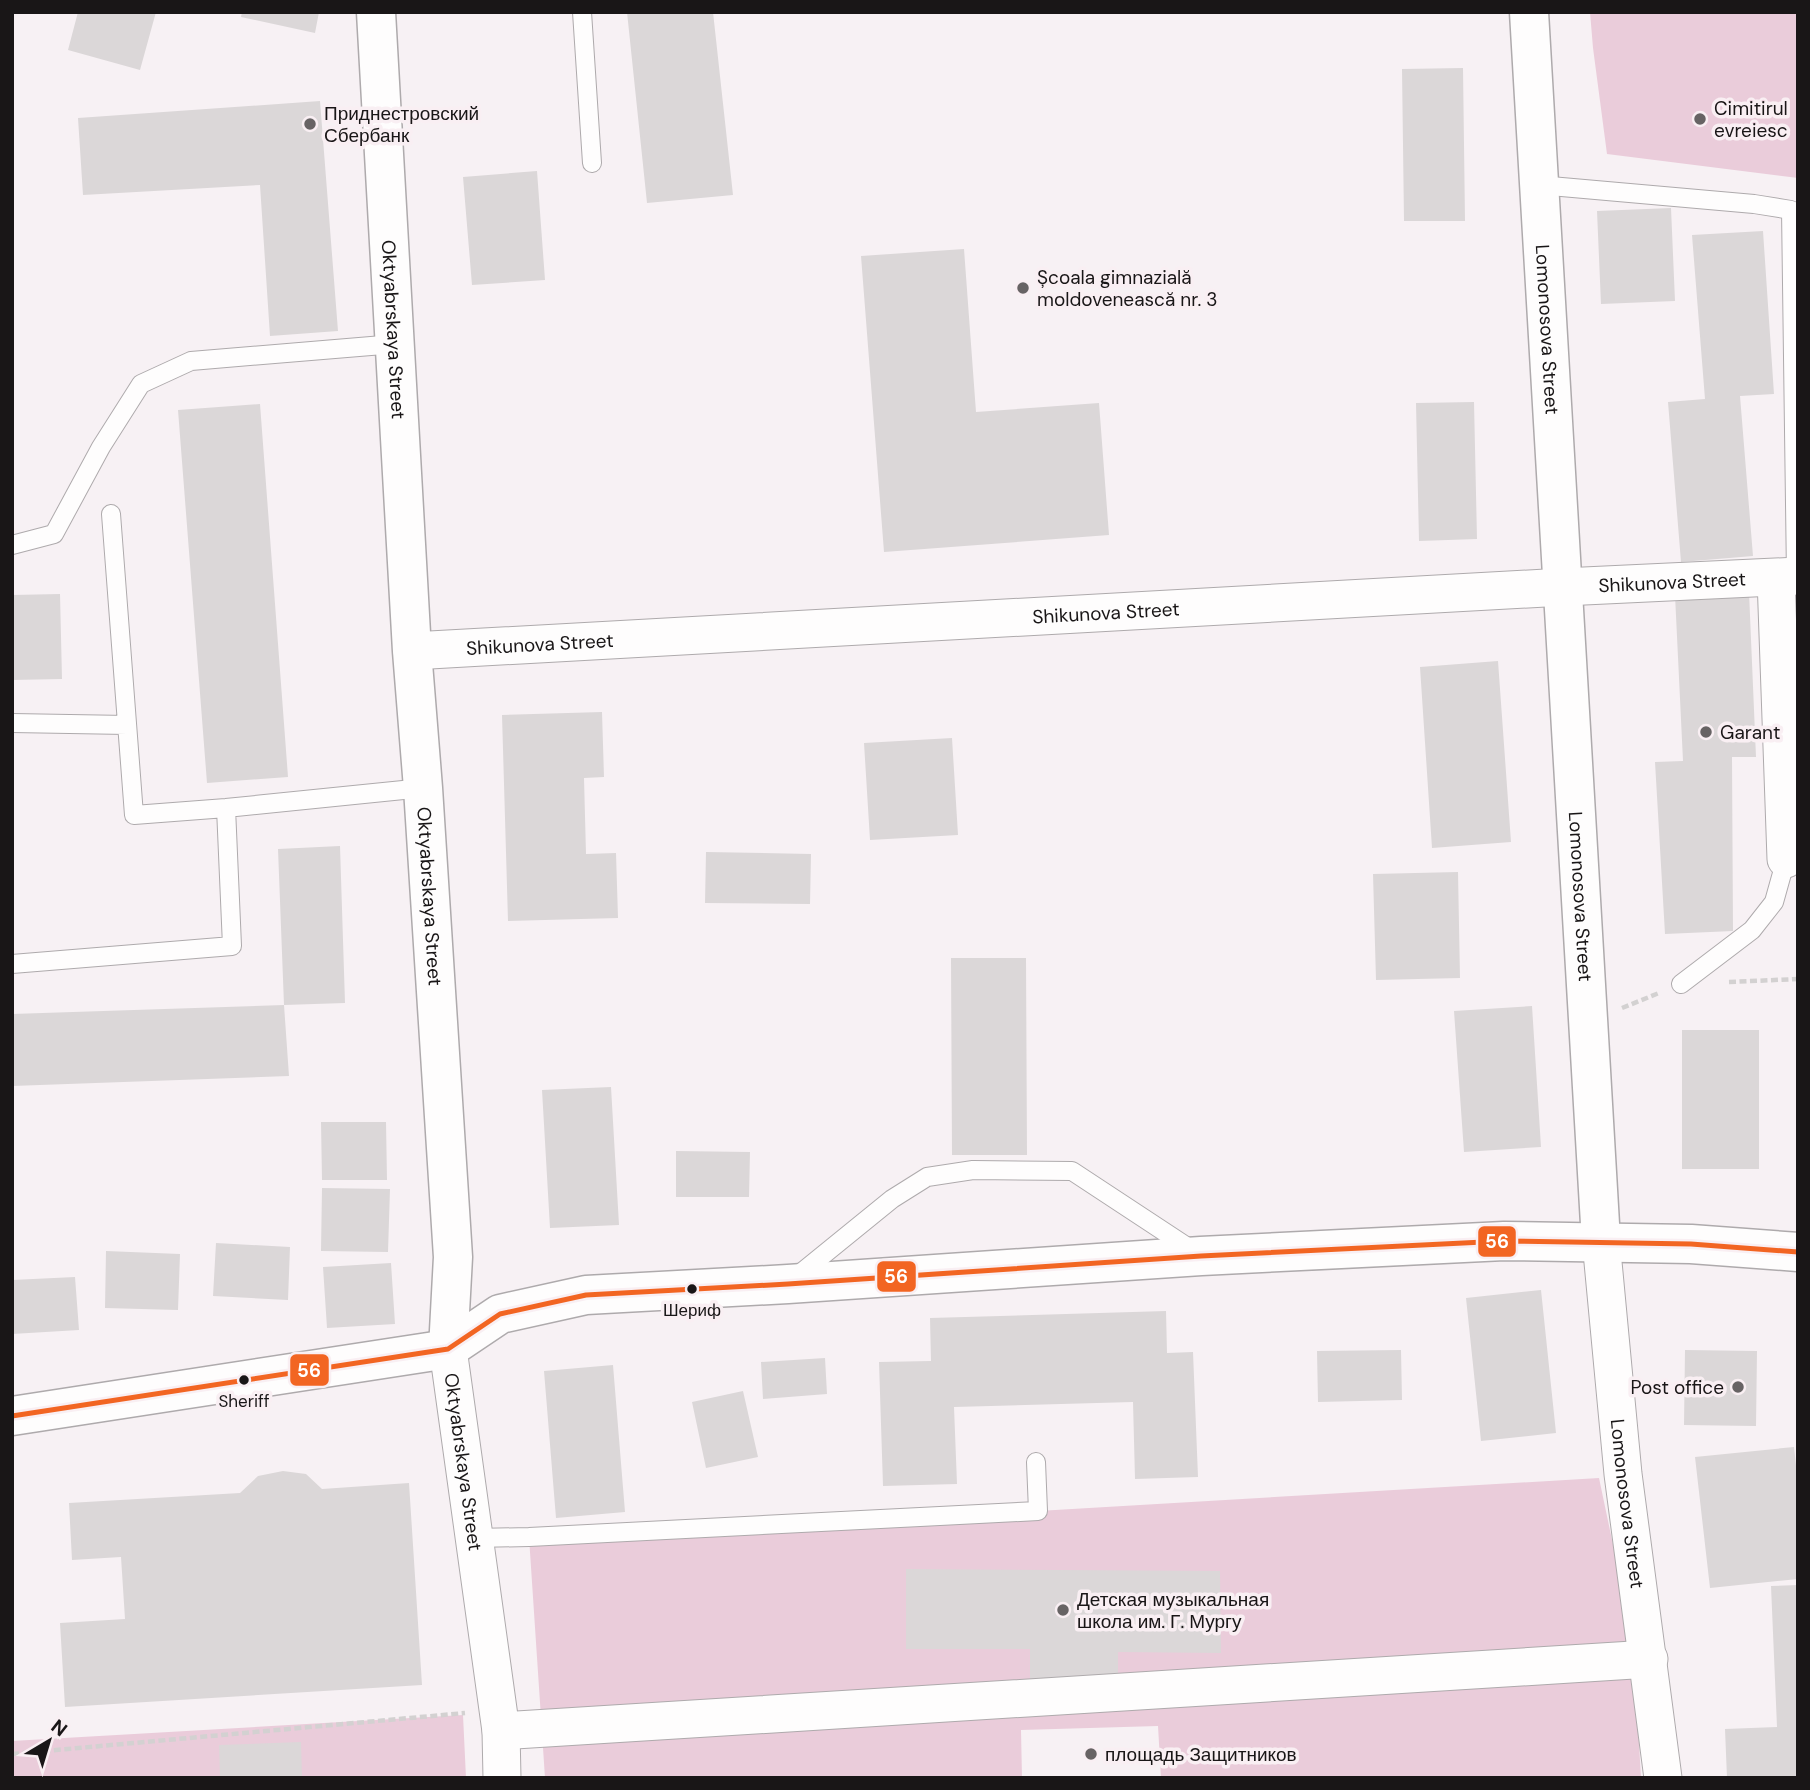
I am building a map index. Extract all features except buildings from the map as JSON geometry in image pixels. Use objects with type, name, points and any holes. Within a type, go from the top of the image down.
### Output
[{"type":"street","name":"Oktyabrskaya Street","points":[[376,12],[412,651],[453,1257],[448,1349],[499,1720],[502,1778]]},
{"type":"street","name":"Lomonosova Street","points":[[1529,12],[1601,1241],[1623,1474],[1663,1778]]},
{"type":"street","name":"Shikunova Street","points":[[412,651],[1563,587],[1790,577]]},
{"type":"street","points":[[1790,577],[1790,837]]},
{"type":"street","points":[[12,1416],[448,1349],[500,1314],[586,1295],[1201,1256],[1504,1241],[1691,1244],[1798,1252]]},
{"type":"street","points":[[499,1720],[1649,1659]]},
{"type":"lane","points":[[582,12],[592,163]]},
{"type":"lane","points":[[1539,185],[1754,204],[1791,210],[1790,577]]},
{"type":"lane","points":[[12,545],[54,534],[101,447],[141,384],[191,361],[395,344]]},
{"type":"lane","points":[[111,514],[134,815],[423,788]]},
{"type":"lane","points":[[12,723],[127,725]]},
{"type":"lane","points":[[12,964],[232,946],[226,808]]},
{"type":"lane","points":[[1681,984],[1752,930],[1774,902],[1790,837]]},
{"type":"lane","points":[[788,1284],[892,1199],[927,1177],[973,1170],[1072,1171],[1201,1256]]},
{"type":"lane","points":[[474,1538],[1038,1511],[1036,1462]]},
{"type":"path","points":[[12,1754],[499,1720]]},
{"type":"shaded area","name":"Cimitirul evreiesc","points":[[1590,12],[1798,12],[1798,178],[1607,154]]},
{"type":"shaded area","points":[[1599,1478],[1633,1640],[1641,1778],[1161,1778],[1158,1726],[1021,1730],[1022,1778],[545,1778],[529,1537]]},
{"type":"shaded area","points":[[463,1715],[466,1778],[12,1778],[12,1741]]},
{"type":"transit line","name":"56","points":[[12,1416],[448,1349],[500,1314],[586,1295],[1201,1256],[1504,1241],[1691,1244],[1798,1252]]},
{"type":"place","name":"Cimitirul evreiesc","points":[[1700,119]]},
{"type":"place","name":"Приднестровский Сбербанк","points":[[310,124]]},
{"type":"place","name":"Școala gimnazială moldovenească nr. 3","points":[[1023,288]]},
{"type":"place","name":"Garant","points":[[1706,732]]},
{"type":"place","name":"Шериф","points":[[692,1289]]},
{"type":"place","name":"Sheriff","points":[[244,1380]]},
{"type":"place","name":"Post office","points":[[1738,1387]]},
{"type":"place","name":"Детская музыкальная школа им. Г. Мургу","points":[[1063,1610]]},
{"type":"place","name":"площадь Защитников","points":[[1091,1754]]}]
